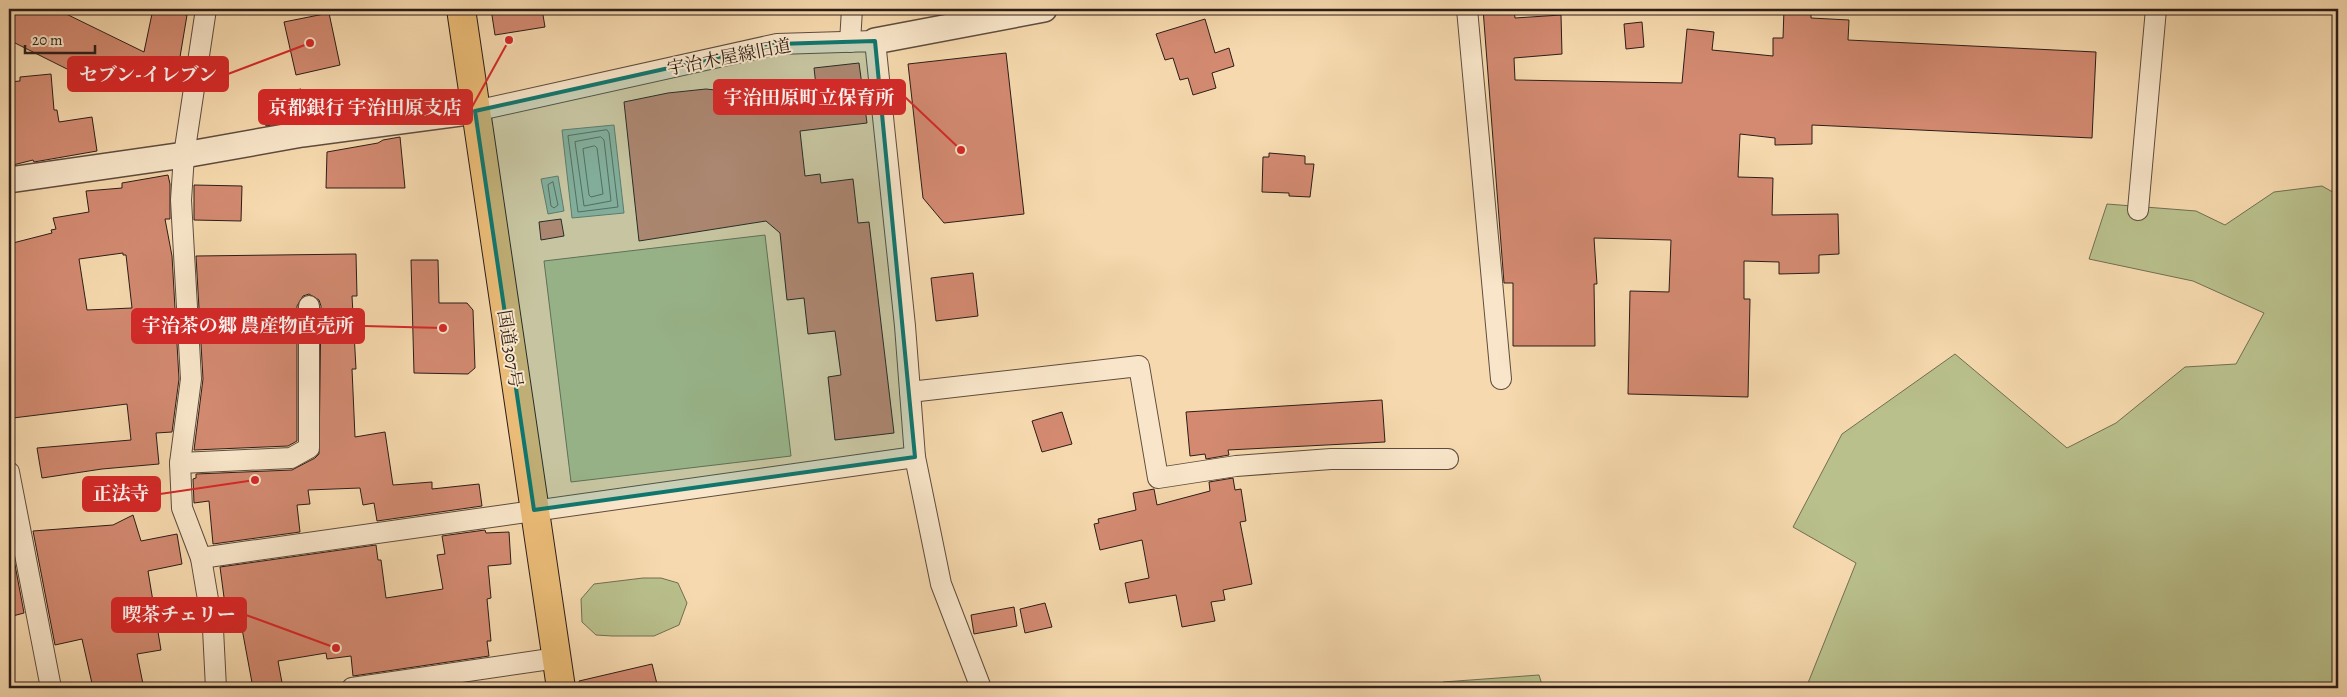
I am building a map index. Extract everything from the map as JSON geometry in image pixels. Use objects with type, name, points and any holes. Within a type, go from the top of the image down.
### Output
[{"type":"highway","name":"国道307号","points":[[461,9],[534,510],[562,688]]},
{"type":"street","points":[[206,9],[184,155],[181,200],[191,379],[180,463],[182,508],[201,558],[212,629],[216,688]]},
{"type":"street","points":[[850,42],[852,9]]},
{"type":"street","name":"宇治木屋線旧道","points":[[475,111],[778,44],[875,41],[1044,9]]},
{"type":"street","points":[[1466,9],[1501,379]]},
{"type":"street","points":[[2138,210],[2156,9]]},
{"type":"street","points":[[875,41],[915,457],[941,584],[981,688]]},
{"type":"street","points":[[9,180],[184,155],[302,134],[475,111]]},
{"type":"street","points":[[180,463],[291,458],[309,448],[310,306]]},
{"type":"street","points":[[910,392],[1140,366],[1158,478],[1236,466],[1331,459],[1448,460]]},
{"type":"street","points":[[201,558],[915,457]]},
{"type":"street","points":[[9,472],[51,688]]},
{"type":"street","points":[[352,688],[557,658]]},
{"type":"highlighted area","points":[[875,41],[915,457],[534,510],[475,111],[777,44]]},
{"type":"green space","points":[[2322,186],[2338,195],[2338,688],[1806,688],[1856,563],[1793,527],[1842,434],[1955,354],[2067,448],[2116,423],[2185,367],[2236,364],[2264,313],[2193,281],[2089,259],[2107,204],[2196,211],[2225,225],[2274,192]]},
{"type":"green space","points":[[765,235],[791,456],[571,482],[544,261]]},
{"type":"green space","points":[[643,578],[661,578],[678,583],[687,603],[679,625],[654,636],[612,636],[596,635],[582,622],[581,599],[594,584]]},
{"type":"green space","points":[[1539,675],[1543,688],[1446,688],[1443,682]]},
{"type":"water","points":[[614,125],[624,213],[572,218],[562,130]]},
{"type":"water","points":[[558,176],[564,211],[548,214],[541,179]]},
{"type":"building","points":[[9,9],[56,9],[144,52],[153,9],[187,15],[178,69],[180,70],[179,74],[122,65],[112,86],[84,71],[85,78],[9,40]]},
{"type":"building","points":[[491,9],[542,9],[545,27],[495,35]]},
{"type":"building","points":[[1483,9],[1514,9],[1515,18],[1561,15],[1562,54],[1514,58],[1515,80],[1682,83],[1687,29],[1714,32],[1712,50],[1773,56],[1773,38],[1783,38],[1784,9],[1811,9],[1811,18],[1849,20],[1848,40],[2096,52],[2092,138],[1812,125],[1812,144],[1775,145],[1775,138],[1740,134],[1738,177],[1773,178],[1772,215],[1838,214],[1839,254],[1819,255],[1819,273],[1779,274],[1779,262],[1744,261],[1744,299],[1750,299],[1748,397],[1628,394],[1630,291],[1669,292],[1671,240],[1594,238],[1597,284],[1594,284],[1595,346],[1513,346],[1513,283],[1504,283]]},
{"type":"building","points":[[329,13],[340,65],[296,75],[284,22]]},
{"type":"building","points":[[1205,19],[1215,53],[1229,48],[1234,66],[1212,73],[1216,88],[1193,95],[1188,78],[1180,80],[1173,58],[1165,60],[1156,34]]},
{"type":"building","points":[[1642,22],[1644,47],[1626,49],[1624,24]]},
{"type":"building","points":[[1006,53],[1024,214],[944,223],[923,198],[908,64]]},
{"type":"building","points":[[859,63],[867,123],[800,131],[805,176],[820,174],[821,183],[853,179],[858,223],[869,222],[894,433],[835,440],[828,377],[841,375],[835,331],[808,334],[804,298],[787,300],[780,233],[766,221],[639,241],[624,102],[668,93],[706,89],[733,92],[735,113],[818,103],[814,68]]},
{"type":"building","points":[[51,74],[54,110],[57,110],[59,122],[92,117],[97,151],[34,162],[33,160],[9,166],[9,82],[20,81],[20,77]]},
{"type":"building","points":[[301,89],[306,119],[266,126],[261,96]]},
{"type":"building","points":[[400,137],[405,188],[326,188],[327,152]]},
{"type":"building","points":[[1269,153],[1305,156],[1305,164],[1314,164],[1310,197],[1289,196],[1289,193],[1262,192],[1263,157],[1269,157]]},
{"type":"building","points":[[168,175],[170,184],[170,219],[165,219],[172,256],[179,379],[172,432],[156,433],[159,464],[102,469],[42,478],[37,448],[131,440],[127,404],[13,418],[12,410],[9,410],[9,244],[52,233],[51,230],[56,229],[53,218],[89,212],[86,191],[122,188],[122,183]],"holes":[[[123,253],[123,255],[126,255],[132,308],[87,310],[79,259]]]},
{"type":"building","points":[[194,185],[242,186],[241,221],[194,220]]},
{"type":"building","points":[[561,219],[564,236],[541,240],[539,222]]},
{"type":"building","points":[[356,254],[357,296],[352,296],[356,369],[352,369],[355,437],[385,432],[393,485],[432,482],[432,489],[479,484],[482,506],[377,521],[374,503],[363,505],[360,488],[308,490],[310,504],[297,505],[300,532],[213,544],[209,501],[194,503],[193,479],[196,478],[196,474],[292,470],[319,454],[321,306],[319,300],[309,294],[303,296],[297,306],[297,441],[288,446],[194,450],[203,379],[196,256]]},
{"type":"building","points":[[411,260],[438,260],[439,303],[467,303],[473,310],[475,368],[468,374],[414,373]]},
{"type":"building","points":[[973,273],[978,316],[936,321],[931,278]]},
{"type":"building","points":[[1382,400],[1385,442],[1228,450],[1229,455],[1206,459],[1205,454],[1190,456],[1186,412]]},
{"type":"building","points":[[1062,412],[1072,444],[1042,452],[1032,421]]},
{"type":"building","points":[[1233,478],[1235,490],[1241,489],[1246,521],[1240,522],[1252,584],[1223,590],[1225,600],[1211,602],[1215,621],[1182,627],[1176,595],[1129,603],[1125,583],[1149,578],[1142,540],[1100,550],[1094,524],[1099,523],[1098,519],[1136,510],[1133,493],[1154,489],[1157,505],[1210,491],[1209,482]]},
{"type":"building","points":[[133,515],[141,541],[177,534],[182,564],[148,571],[161,650],[137,654],[143,684],[122,688],[93,688],[82,639],[55,645],[33,531],[113,525]]},
{"type":"building","points":[[485,530],[486,533],[509,532],[511,564],[488,566],[491,598],[487,599],[491,641],[487,641],[489,656],[353,676],[351,656],[327,659],[326,653],[278,661],[283,688],[253,688],[240,618],[227,620],[220,567],[376,545],[378,560],[381,560],[386,598],[443,589],[437,555],[445,554],[442,536]]},
{"type":"building","points":[[9,533],[24,613],[9,617]]},
{"type":"building","points":[[1045,603],[1052,627],[1025,633],[1020,609]]},
{"type":"building","points":[[1014,607],[1017,626],[974,634],[971,615]]},
{"type":"building","points":[[652,664],[658,688],[580,688],[579,681]]},
{"type":"place","name":"京都銀行 宇治田原支店","points":[[509,40]]},
{"type":"place","name":"セブン-イレブン","points":[[310,43]]},
{"type":"place","name":"宇治田原町立保育所","points":[[961,150]]},
{"type":"place","name":"宇治茶の郷 農産物直売所","points":[[443,328]]},
{"type":"place","name":"正法寺","points":[[255,480]]},
{"type":"place","name":"喫茶チェリー","points":[[336,648]]}]
